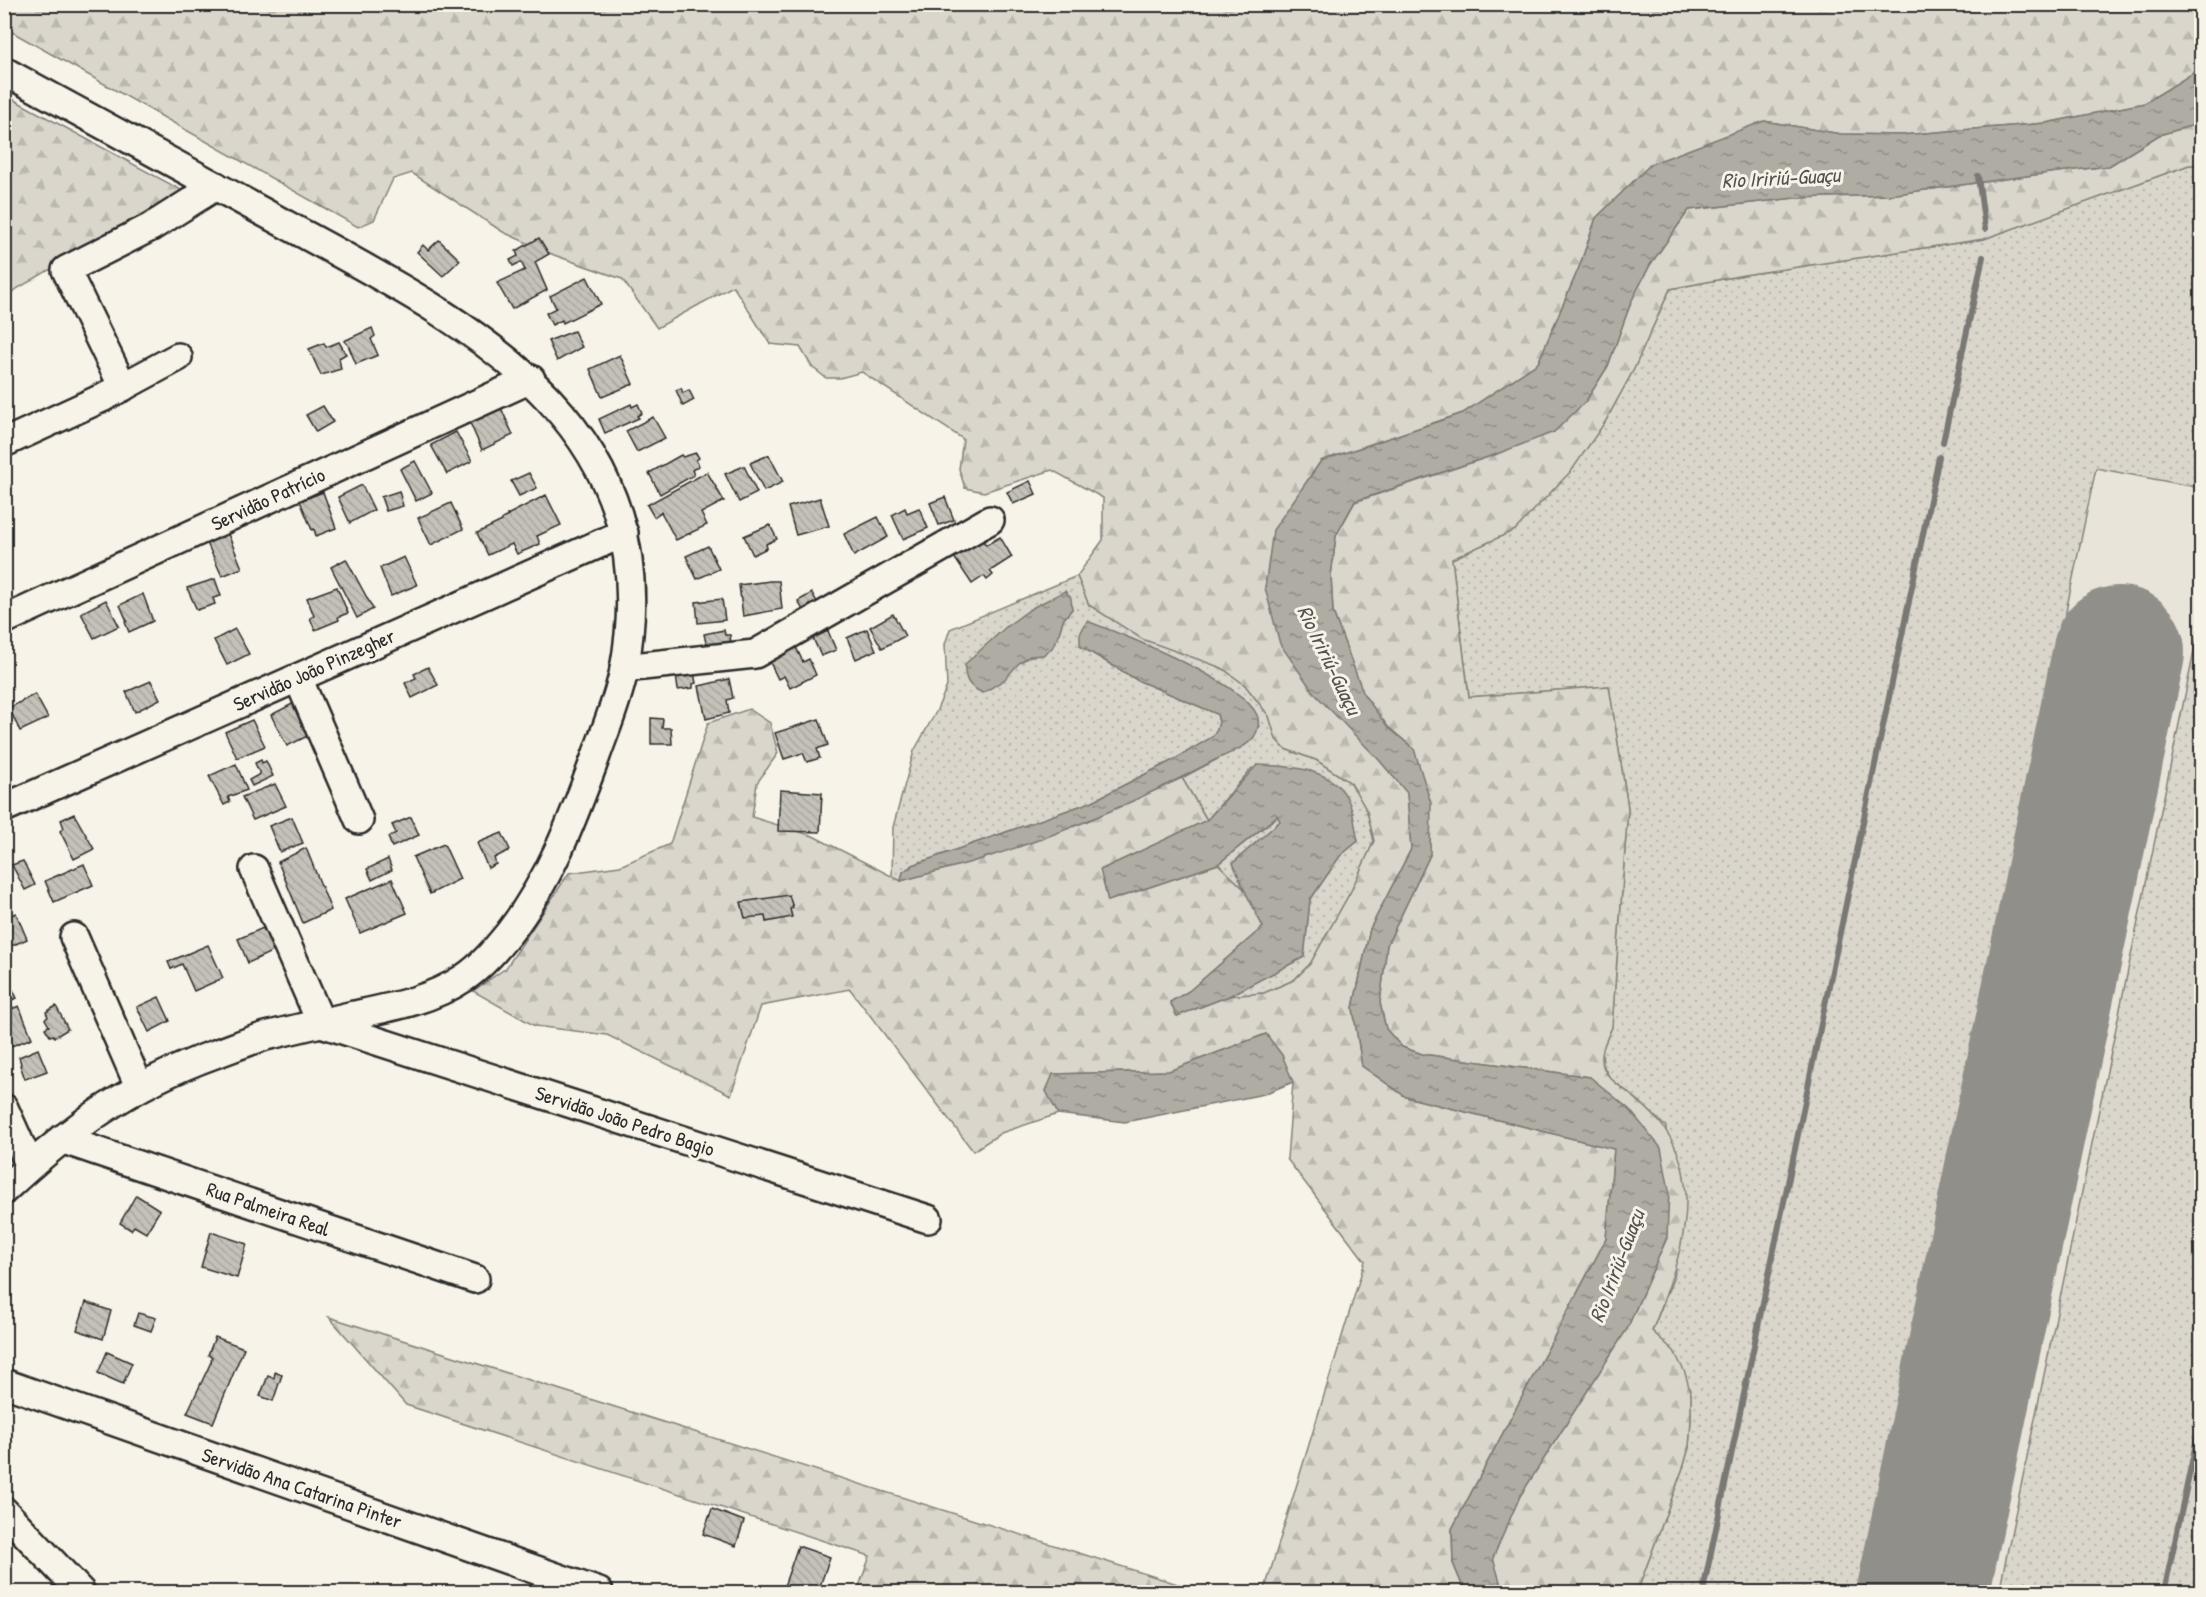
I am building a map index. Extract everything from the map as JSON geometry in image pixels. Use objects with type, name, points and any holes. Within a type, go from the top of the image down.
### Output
[{"type":"street","points":[[4,71],[405,288],[474,333],[531,379],[563,413],[591,453],[611,494],[624,532],[630,615],[624,668],[616,703],[572,823],[546,876],[521,918],[495,951],[469,975],[440,992],[402,1005],[259,1038],[196,1061],[139,1086],[91,1116],[61,1139],[4,1190]]},
{"type":"street","points":[[123,387],[66,270],[151,227],[216,186]]},
{"type":"street","points":[[4,443],[123,387],[178,357]]},
{"type":"street","name":"Servidão Patrício","points":[[4,620],[531,379]]},
{"type":"street","points":[[624,668],[755,654],[990,520]]},
{"type":"street","name":"Servidão João Pinzegher","points":[[4,808],[624,532]]},
{"type":"street","points":[[298,678],[359,820]]},
{"type":"street","points":[[254,869],[321,1023]]},
{"type":"street","points":[[74,937],[139,1086]]},
{"type":"street","name":"Servidão João Pedro Bagio","points":[[321,1023],[928,1219]]},
{"type":"street","points":[[4,1108],[30,1166]]},
{"type":"street","name":"Rua Palmeira Real","points":[[61,1139],[475,1279]]},
{"type":"street","name":"Servidão Ana Catarina Pinter","points":[[4,1383],[599,1593]]},
{"type":"street","points":[[4,1511],[81,1593]]},
{"type":"shaded area","points":[[2201,165],[2201,1592],[1637,1592],[1684,1465]]},
{"type":"green space","points":[[5,4],[2201,4],[2202,68],[2145,103],[2046,123],[1901,135],[1841,134],[1764,121],[1596,218],[1580,265],[1538,363],[1463,413],[1321,461],[1274,530],[1265,588],[1380,761],[1407,792],[1411,849],[1370,929],[1353,1008],[1362,1066],[1406,1097],[1614,1149],[1606,1239],[1452,1529],[1453,1563],[1465,1592],[1264,1592],[1365,1261],[1287,1159],[1293,1082],[1266,1034],[1169,1071],[1054,1074],[1046,1091],[1058,1114],[1001,1133],[973,1151],[850,989],[761,1006],[731,1095],[607,1035],[535,1026],[473,991],[506,968],[569,873],[620,866],[670,844],[708,723],[749,709],[770,723],[778,753],[757,783],[752,817],[813,836],[901,881],[985,858],[1087,821],[1182,778],[1207,820],[1101,870],[1108,901],[1218,864],[1244,889],[1263,927],[1189,991],[1170,1002],[1177,1016],[1229,996],[1264,993],[1294,980],[1310,964],[1351,891],[1374,841],[1367,811],[1351,783],[1316,760],[1285,749],[1276,739],[1269,716],[1245,685],[1222,668],[1142,639],[1089,605],[1077,576],[1103,540],[1103,498],[1052,470],[984,492],[965,488],[959,469],[963,439],[862,372],[840,378],[826,378],[812,367],[800,347],[770,344],[733,286],[657,328],[622,279],[554,255],[503,232],[412,173],[393,179],[374,220],[358,227],[5,28]]},
{"type":"green space","points":[[5,95],[183,191],[5,296]]},
{"type":"green space","points":[[2201,123],[2201,165],[2189,165],[1984,239],[1744,275],[1670,289],[1634,369],[1605,422],[1572,470],[1515,530],[1452,559],[1469,697],[1609,686],[1628,808],[1612,1027],[1604,1046],[1602,1061],[1609,1076],[1646,1107],[1665,1129],[1678,1154],[1685,1184],[1686,1206],[1680,1249],[1652,1331],[1674,1351],[1685,1373],[1691,1394],[1689,1447],[1637,1592],[1503,1592],[1492,1558],[1520,1496],[1627,1329],[1667,1238],[1590,1077],[1422,1054],[1402,1047],[1386,1029],[1380,1003],[1387,945],[1430,855],[1414,749],[1388,727],[1364,695],[1333,612],[1331,576],[1336,536],[1355,502],[1497,454],[1586,401],[1608,366],[1631,302],[1650,265],[1689,210],[1795,198],[1889,195],[2109,166],[2159,135]]},
{"type":"green space","points":[[2189,165],[2201,165],[2201,488],[2096,468],[1861,1592],[1637,1592],[1689,1447],[1691,1394],[1673,1351],[1652,1331],[1675,1274],[1666,1127],[1610,1078],[1603,1065],[1602,1050],[1612,1027],[1628,808],[1609,686],[1469,697],[1452,559],[1515,530],[1605,422],[1634,369],[1670,289],[1744,275],[1984,239]]},
{"type":"green space","points":[[1077,576],[1089,605],[1115,621],[1222,668],[1245,685],[1269,716],[1276,739],[1285,749],[1316,760],[1351,783],[1367,811],[1374,841],[1351,891],[1310,964],[1294,980],[1264,993],[1229,996],[1304,957],[1310,900],[1340,856],[1358,841],[1252,768],[1207,820],[1182,778],[1242,746],[1253,738],[1259,726],[1080,646],[1137,680],[1217,714],[1219,722],[1213,737],[1091,802],[913,865],[903,872],[901,881],[892,877],[893,827],[914,751],[936,712],[947,686],[945,644],[950,629]],"holes":[[[1065,592],[1072,609],[1063,620],[1058,637],[1043,655],[1030,656],[1019,663],[996,636],[1018,619]]]},
{"type":"green space","points":[[2201,618],[2201,1592],[1999,1592]]},
{"type":"green space","points":[[1278,816],[1281,821],[1233,863],[1244,889],[1218,864]]},
{"type":"green space","points":[[329,1317],[1203,1592],[857,1592],[870,1556],[406,1405]]},
{"type":"water","name":"Rio Iririú-Guaçu","points":[[2201,68],[2201,123],[2159,135],[2109,166],[1889,195],[1795,198],[1689,210],[1650,265],[1631,302],[1608,366],[1586,401],[1554,432],[1497,454],[1355,501],[1336,536],[1331,576],[1333,612],[1364,695],[1388,727],[1414,749],[1431,803],[1430,855],[1387,945],[1380,1003],[1386,1029],[1402,1047],[1422,1054],[1590,1077],[1629,1109],[1661,1148],[1669,1190],[1667,1237],[1627,1329],[1520,1496],[1493,1558],[1503,1592],[1465,1592],[1453,1563],[1452,1529],[1606,1239],[1614,1149],[1406,1097],[1362,1066],[1353,1008],[1370,929],[1411,849],[1407,793],[1380,761],[1314,693],[1280,644],[1265,588],[1273,530],[1321,461],[1463,413],[1538,363],[1580,265],[1596,218],[1651,164],[1764,121],[1841,134],[1901,135],[2046,123],[2145,103]]},
{"type":"water","points":[[1065,591],[1071,598],[1072,609],[1063,620],[1052,648],[1043,655],[1030,656],[1019,663],[1004,680],[983,693],[974,688],[965,674],[965,664],[1007,626],[1032,608]]},
{"type":"water","points":[[1087,621],[1180,660],[1229,688],[1247,702],[1257,715],[1258,726],[1254,737],[1241,748],[1073,827],[974,861],[901,881],[903,872],[913,865],[1091,802],[1177,758],[1212,737],[1219,722],[1217,714],[1137,680],[1080,646],[1080,634]]},
{"type":"water","points":[[1257,765],[1308,770],[1332,781],[1341,789],[1350,804],[1358,841],[1340,856],[1310,900],[1304,957],[1229,996],[1177,1016],[1170,1002],[1189,991],[1263,927],[1233,863],[1280,821],[1277,816],[1218,864],[1108,901],[1100,870],[1207,820]]},
{"type":"water","points":[[1266,1034],[1282,1055],[1293,1082],[1264,1094],[1125,1122],[1058,1114],[1046,1091],[1053,1074],[1169,1071]]},
{"type":"building","points":[[539,238],[549,254],[535,262],[547,290],[512,309],[497,283],[525,270],[521,262],[513,266],[510,260],[518,256],[516,251]]},
{"type":"building","points":[[439,240],[460,260],[443,276],[417,252],[423,245],[428,250]]},
{"type":"building","points":[[587,277],[601,304],[563,323],[562,320],[552,325],[546,313],[556,308],[550,296]]},
{"type":"building","points":[[372,328],[375,336],[371,339],[378,355],[356,364],[344,341]]},
{"type":"building","points":[[574,331],[582,347],[557,361],[548,341]]},
{"type":"building","points":[[339,342],[346,354],[339,358],[341,369],[321,375],[309,349],[324,343],[326,347]]},
{"type":"building","points":[[620,355],[633,384],[602,397],[590,369]]},
{"type":"building","points":[[681,388],[683,393],[689,390],[694,400],[683,406],[676,390]]},
{"type":"building","points":[[498,401],[513,435],[482,450],[467,416]]},
{"type":"building","points":[[631,404],[632,407],[638,404],[642,413],[637,416],[639,418],[605,433],[599,419]]},
{"type":"building","points":[[323,406],[333,422],[316,432],[306,415]]},
{"type":"building","points":[[653,417],[665,438],[637,452],[626,431]]},
{"type":"building","points":[[456,432],[472,461],[447,474],[431,445]]},
{"type":"building","points":[[696,453],[699,466],[692,470],[694,475],[660,494],[649,473],[681,455],[683,457]]},
{"type":"building","points":[[769,455],[783,482],[764,491],[750,463]]},
{"type":"building","points":[[415,461],[432,493],[416,501],[400,469]]},
{"type":"building","points":[[744,466],[757,493],[739,502],[725,474]]},
{"type":"building","points":[[707,472],[724,501],[701,513],[707,525],[676,540],[661,512],[654,517],[647,505]]},
{"type":"building","points":[[529,473],[537,488],[519,496],[511,481]]},
{"type":"building","points":[[1030,481],[1036,494],[1013,504],[1007,492]]},
{"type":"building","points":[[362,485],[374,510],[350,523],[338,497]]},
{"type":"building","points":[[399,491],[403,506],[386,511],[381,497]]},
{"type":"building","points":[[323,492],[336,528],[316,536],[300,501]]},
{"type":"building","points":[[546,495],[561,525],[537,536],[540,544],[517,554],[512,544],[488,555],[477,533]]},
{"type":"building","points":[[945,497],[954,520],[939,525],[930,503]]},
{"type":"building","points":[[820,498],[829,526],[796,535],[788,507]]},
{"type":"building","points":[[451,503],[463,529],[431,545],[418,518]]},
{"type":"building","points":[[905,508],[907,513],[919,508],[928,528],[903,539],[892,515]]},
{"type":"building","points":[[878,517],[888,537],[854,556],[844,534]]},
{"type":"building","points":[[770,525],[777,539],[766,544],[767,548],[753,555],[744,536]]},
{"type":"building","points":[[228,534],[242,568],[222,576],[207,543]]},
{"type":"building","points":[[1000,537],[1012,557],[990,571],[993,575],[987,580],[984,576],[972,584],[954,557],[982,539],[986,545]]},
{"type":"building","points":[[708,546],[719,569],[697,579],[686,556]]},
{"type":"building","points":[[404,557],[417,585],[391,596],[380,568]]},
{"type":"building","points":[[346,559],[373,609],[357,618],[331,567]]},
{"type":"building","points":[[215,579],[221,596],[213,598],[215,604],[197,610],[187,588]]},
{"type":"building","points":[[779,581],[782,609],[743,616],[739,585]]},
{"type":"building","points":[[337,587],[348,613],[338,617],[339,620],[315,630],[310,618],[314,616],[307,598]]},
{"type":"building","points":[[812,593],[817,602],[803,610],[798,601]]},
{"type":"building","points":[[143,594],[153,621],[129,632],[120,605]]},
{"type":"building","points":[[722,599],[725,620],[698,623],[696,602]]},
{"type":"building","points":[[106,600],[119,626],[94,638],[81,613]]},
{"type":"building","points":[[893,614],[905,636],[882,648],[870,627]]},
{"type":"building","points":[[235,629],[249,654],[227,665],[214,640]]},
{"type":"building","points":[[867,629],[876,650],[856,659],[847,638]]},
{"type":"building","points":[[724,630],[725,635],[730,635],[731,644],[707,647],[704,634]]},
{"type":"building","points":[[828,631],[836,650],[821,656],[813,638]]},
{"type":"building","points":[[794,643],[803,662],[809,659],[816,675],[790,688],[784,676],[778,679],[767,656]]},
{"type":"building","points":[[428,667],[438,685],[412,698],[405,683],[416,678],[414,674]]},
{"type":"building","points":[[675,668],[694,673],[696,683],[693,684],[693,688],[678,690]]},
{"type":"building","points":[[729,679],[733,698],[727,700],[729,713],[706,719],[699,686]]},
{"type":"building","points":[[151,681],[160,699],[135,712],[126,692]]},
{"type":"building","points":[[35,694],[48,718],[20,731],[9,708]]},
{"type":"building","points":[[298,701],[314,733],[287,746],[271,715]]},
{"type":"building","points":[[651,718],[663,719],[662,728],[671,728],[672,744],[651,744]]},
{"type":"building","points":[[819,719],[828,745],[817,749],[820,758],[807,762],[803,753],[784,759],[775,733]]},
{"type":"building","points":[[252,720],[265,746],[237,758],[225,732]]},
{"type":"building","points":[[261,760],[262,763],[266,761],[273,776],[252,786],[249,780],[260,774],[255,763]]},
{"type":"building","points":[[236,764],[247,790],[228,797],[230,802],[224,805],[209,776]]},
{"type":"building","points":[[275,784],[286,806],[253,820],[242,797]]},
{"type":"building","points":[[780,790],[822,793],[820,832],[778,831]]},
{"type":"building","points":[[74,814],[94,849],[74,859],[60,831],[64,828],[61,820]]},
{"type":"building","points":[[292,817],[303,843],[280,852],[269,826]]},
{"type":"building","points":[[411,817],[419,835],[392,847],[388,837],[396,833],[392,825]]},
{"type":"building","points":[[502,833],[510,850],[494,858],[496,864],[488,868],[477,843]]},
{"type":"building","points":[[444,844],[460,879],[430,894],[413,857]]},
{"type":"building","points":[[306,848],[331,910],[303,923],[278,862]]},
{"type":"building","points":[[388,859],[392,870],[372,880],[367,869]]},
{"type":"building","points":[[23,861],[35,885],[25,890],[12,865]]},
{"type":"building","points":[[84,864],[93,885],[54,902],[45,881]]},
{"type":"building","points":[[392,879],[407,913],[360,933],[345,899]]},
{"type":"building","points":[[789,895],[793,908],[790,909],[792,917],[766,922],[765,916],[745,918],[741,902]]},
{"type":"building","points":[[16,913],[27,939],[9,947],[4,937],[4,918]]},
{"type":"building","points":[[263,928],[265,932],[272,930],[282,947],[248,963],[238,939]]},
{"type":"building","points":[[208,945],[223,978],[194,991],[182,964],[171,969],[168,962]]},
{"type":"building","points":[[11,986],[17,998],[4,1003],[4,989]]},
{"type":"building","points":[[159,997],[170,1021],[149,1032],[137,1007]]},
{"type":"building","points":[[19,1006],[32,1038],[4,1049],[4,1012]]},
{"type":"building","points":[[56,1006],[68,1029],[55,1037],[50,1036],[45,1028],[49,1026],[45,1019],[48,1017],[46,1012]]},
{"type":"building","points":[[38,1049],[47,1071],[25,1079],[19,1057]]},
{"type":"building","points":[[136,1195],[160,1210],[146,1233],[134,1226],[131,1230],[120,1223]]},
{"type":"building","points":[[211,1232],[247,1244],[237,1278],[201,1267]]},
{"type":"building","points":[[86,1302],[111,1311],[103,1339],[77,1330]]},
{"type":"building","points":[[138,1313],[156,1318],[151,1331],[134,1325]]},
{"type":"building","points":[[215,1337],[244,1348],[213,1423],[187,1413],[211,1362],[212,1357],[208,1355]]},
{"type":"building","points":[[107,1352],[132,1363],[123,1384],[98,1373]]},
{"type":"building","points":[[275,1372],[282,1375],[273,1401],[260,1396],[268,1376],[274,1378]]},
{"type":"building","points":[[712,1509],[744,1521],[736,1546],[703,1534]]},
{"type":"building","points":[[798,1546],[830,1557],[818,1592],[782,1592]]},
{"type":"waterway","points":[[1978,176],[1985,229]]},
{"type":"waterway","points":[[1943,442],[1983,257]]},
{"type":"waterway","points":[[1704,1586],[1939,457]]},
{"type":"waterway","points":[[2164,1592],[2202,1415]]},
{"type":"runway","points":[[1923,1592],[2119,652]]}]
